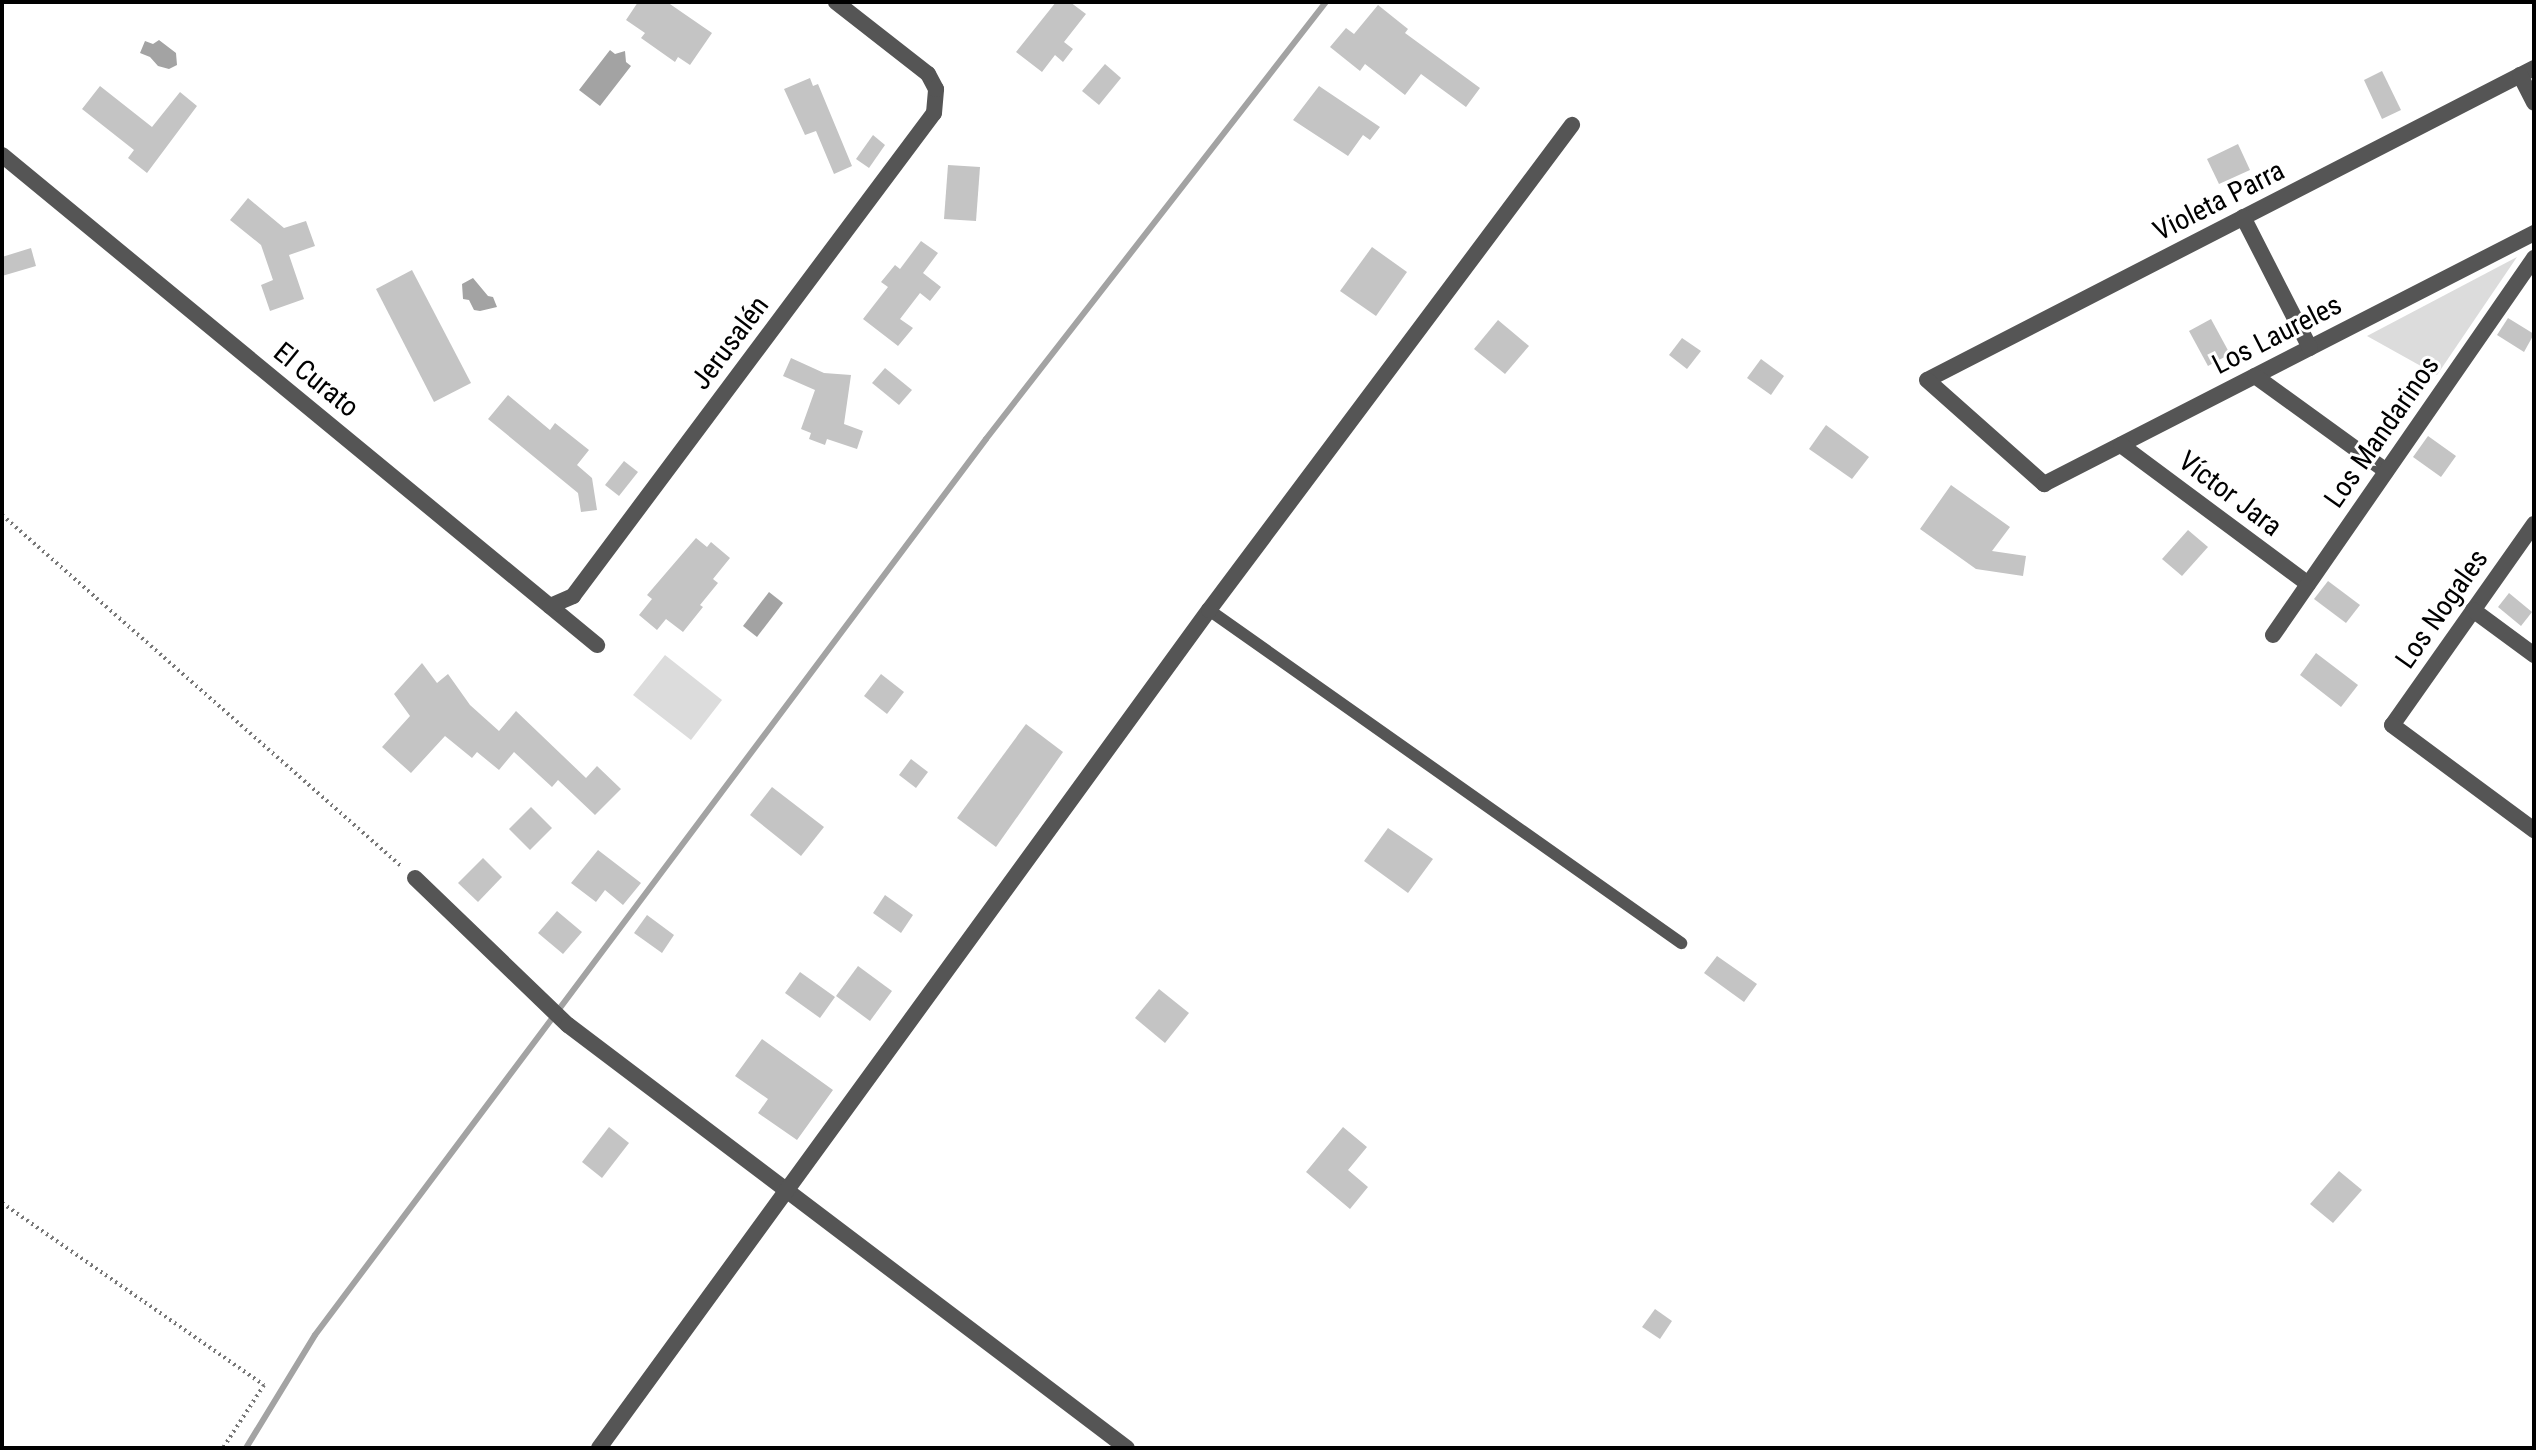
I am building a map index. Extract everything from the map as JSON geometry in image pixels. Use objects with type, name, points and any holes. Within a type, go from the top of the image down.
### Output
[{"type":"street","name":"Jerusalén","points":[[550,606],[573,596],[930,119],[937,98],[928,74],[836,2]]},
{"type":"street","points":[[2527,72],[2534,103]]},
{"type":"street","name":"Violeta Parra","points":[[2044,484],[1927,380],[2527,72]]},
{"type":"street","points":[[599,1448],[1209,610],[1572,125]]},
{"type":"street","name":"El Curato","points":[[2,155],[597,645]]},
{"type":"street","points":[[2243,217],[2310,348]]},
{"type":"street","name":"Los Laureles","points":[[2044,484],[2534,233]]},
{"type":"street","name":"Los Mandarinos","points":[[2273,635],[2534,258]]},
{"type":"street","points":[[2255,376],[2386,471]]},
{"type":"street","name":"Víctor Jara","points":[[2121,445],[2308,584]]},
{"type":"street","name":"Los Nogales","points":[[2534,524],[2392,725],[2534,830]]},
{"type":"street","points":[[2473,610],[2534,655]]},
{"type":"street","points":[[415,878],[568,1025],[784,1192],[1127,1448]]},
{"type":"lane","points":[[1209,610],[1681,943]]},
{"type":"path","points":[[2,515],[415,878]]},
{"type":"path","points":[[2,1203],[264,1385],[223,1448]]},
{"type":"shaded area","points":[[159,40],[176,53],[177,65],[169,69],[158,66],[150,57],[140,53],[145,41],[153,44]]},
{"type":"shaded area","points":[[610,50],[615,54],[625,51],[626,62],[631,66],[600,106],[579,90]]},
{"type":"shaded area","points":[[2517,257],[2437,375],[2367,336]]},
{"type":"shaded area","points":[[473,278],[488,296],[493,297],[497,307],[474,310],[469,300],[463,299],[462,284]]},
{"type":"shaded area","points":[[769,592],[783,603],[757,637],[743,626]]},
{"type":"shaded area","points":[[665,655],[722,700],[691,740],[633,695]]},
{"type":"building","points":[[638,2],[667,2],[712,33],[690,65],[678,57],[675,62],[641,38],[645,33],[626,20]]},
{"type":"building","points":[[1056,2],[1070,2],[1086,14],[1064,42],[1073,49],[1063,62],[1055,55],[1042,72],[1016,52]]},
{"type":"building","points":[[1378,5],[1408,29],[1405,33],[1480,88],[1466,107],[1421,74],[1405,95],[1365,64],[1360,71],[1330,47],[1346,28],[1354,34]]},
{"type":"building","points":[[1105,64],[1121,78],[1099,105],[1082,91]]},
{"type":"building","points":[[2382,71],[2401,110],[2382,119],[2364,80]]},
{"type":"building","points":[[810,78],[813,86],[818,84],[852,166],[834,174],[816,131],[805,135],[784,89]]},
{"type":"building","points":[[100,86],[152,127],[180,92],[197,106],[147,173],[128,158],[134,150],[82,109]]},
{"type":"building","points":[[1319,86],[1380,127],[1370,140],[1363,135],[1348,156],[1293,120]]},
{"type":"building","points":[[873,135],[885,145],[869,168],[856,159]]},
{"type":"building","points":[[2238,144],[2250,170],[2219,184],[2207,159]]},
{"type":"building","points":[[948,165],[980,167],[976,221],[944,219]]},
{"type":"building","points":[[248,198],[284,228],[306,221],[315,246],[289,255],[304,299],[270,311],[261,285],[273,280],[261,245],[230,220]]},
{"type":"building","points":[[921,241],[938,253],[923,273],[941,287],[930,301],[920,293],[900,319],[913,328],[898,346],[863,319],[888,287],[881,282],[895,265],[900,269]]},
{"type":"building","points":[[1372,247],[1407,272],[1376,316],[1340,291]]},
{"type":"building","points":[[31,248],[36,266],[2,276],[2,257]]},
{"type":"building","points":[[412,270],[471,383],[434,402],[376,289]]},
{"type":"building","points":[[2508,318],[2534,334],[2524,352],[2497,335]]},
{"type":"building","points":[[2211,319],[2230,354],[2208,366],[2189,331]]},
{"type":"building","points":[[1498,320],[1529,346],[1505,374],[1474,349]]},
{"type":"building","points":[[1682,338],[1701,351],[1687,369],[1669,355]]},
{"type":"building","points":[[791,358],[824,373],[851,375],[844,424],[863,431],[857,449],[827,439],[825,445],[809,439],[811,433],[801,429],[815,390],[783,376]]},
{"type":"building","points":[[1761,359],[1784,376],[1771,395],[1747,378]]},
{"type":"building","points":[[885,368],[912,390],[899,405],[872,383]]},
{"type":"building","points":[[508,395],[550,430],[555,423],[589,450],[577,465],[592,478],[597,510],[581,512],[578,493],[488,419]]},
{"type":"building","points":[[1826,425],[1869,457],[1852,479],[1809,449]]},
{"type":"building","points":[[2428,436],[2456,456],[2441,477],[2413,457]]},
{"type":"building","points":[[624,461],[638,472],[619,496],[605,485]]},
{"type":"building","points":[[1951,485],[2010,527],[1992,551],[2026,556],[2023,576],[1976,569],[1920,529]]},
{"type":"building","points":[[2188,530],[2208,547],[2182,576],[2162,559]]},
{"type":"building","points":[[696,538],[707,547],[711,542],[730,558],[713,579],[718,583],[700,605],[703,607],[683,632],[666,619],[657,630],[639,615],[652,599],[647,595]]},
{"type":"building","points":[[2328,581],[2360,605],[2346,623],[2314,599]]},
{"type":"building","points":[[2509,593],[2532,612],[2521,626],[2498,607]]},
{"type":"building","points":[[2316,653],[2358,685],[2341,707],[2300,675]]},
{"type":"building","points":[[422,663],[437,683],[448,674],[470,705],[499,731],[516,711],[586,778],[597,766],[621,789],[595,815],[558,780],[552,787],[514,752],[499,770],[477,752],[472,758],[445,736],[411,773],[382,747],[410,716],[394,694]]},
{"type":"building","points":[[881,674],[904,692],[887,714],[864,696]]},
{"type":"building","points":[[1026,724],[1063,752],[996,847],[957,818]]},
{"type":"building","points":[[911,759],[928,772],[916,788],[899,775]]},
{"type":"building","points":[[772,787],[824,827],[801,856],[750,815]]},
{"type":"building","points":[[531,807],[552,828],[530,850],[509,829]]},
{"type":"building","points":[[1388,828],[1433,859],[1408,893],[1364,861]]},
{"type":"building","points":[[598,850],[641,883],[623,905],[605,890],[596,902],[571,883]]},
{"type":"building","points":[[483,858],[502,877],[478,902],[458,883]]},
{"type":"building","points":[[885,895],[913,915],[901,933],[873,913]]},
{"type":"building","points":[[557,911],[582,932],[563,954],[538,933]]},
{"type":"building","points":[[647,915],[674,935],[662,953],[634,933]]},
{"type":"building","points":[[1717,956],[1757,984],[1744,1002],[1704,973]]},
{"type":"building","points":[[858,966],[892,991],[870,1021],[836,996]]},
{"type":"building","points":[[800,972],[835,997],[820,1018],[785,993]]},
{"type":"building","points":[[1159,989],[1189,1013],[1165,1043],[1135,1018]]},
{"type":"building","points":[[762,1039],[833,1090],[797,1140],[758,1113],[768,1099],[735,1076]]},
{"type":"building","points":[[609,1127],[629,1143],[602,1178],[582,1162]]},
{"type":"building","points":[[1343,1127],[1367,1147],[1348,1170],[1368,1187],[1350,1209],[1306,1172]]},
{"type":"building","points":[[2339,1171],[2362,1190],[2333,1223],[2310,1204]]},
{"type":"building","points":[[1655,1309],[1672,1321],[1660,1339],[1642,1327]]},
{"type":"waterway","points":[[246,1448],[315,1335],[986,439],[1326,2]]}]
